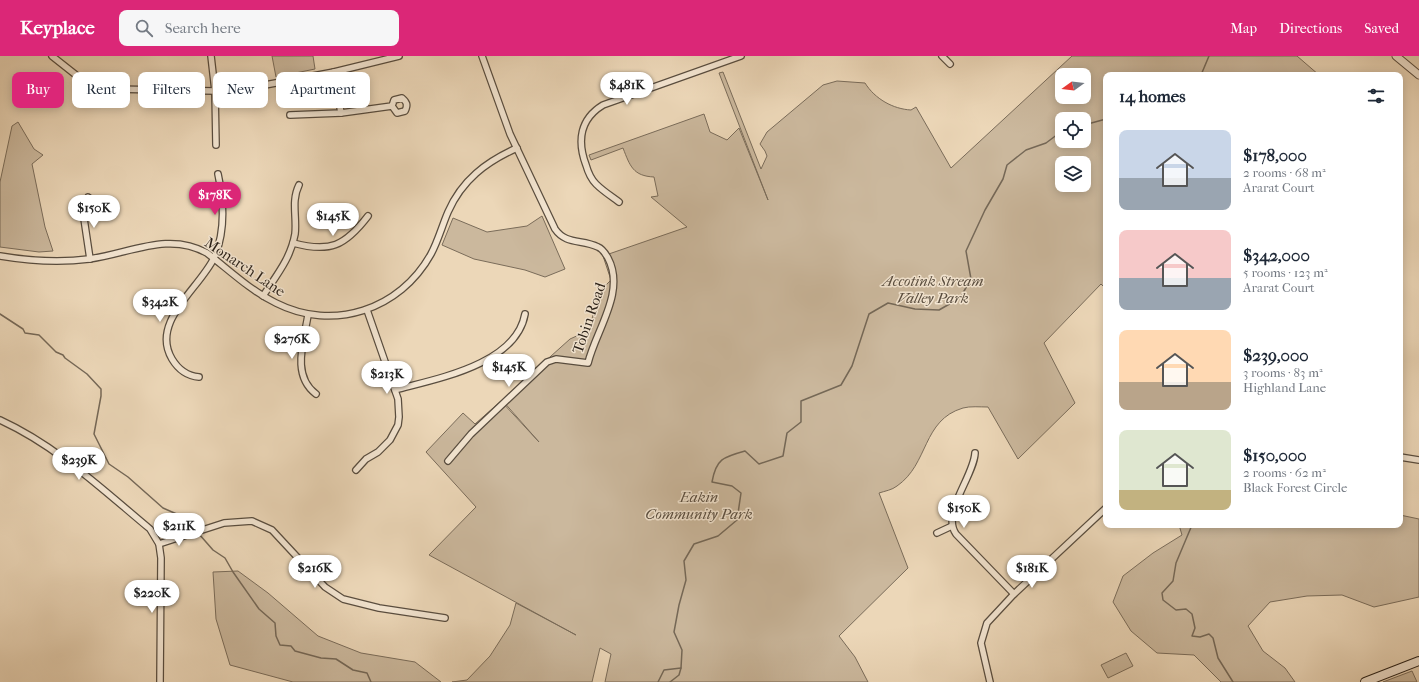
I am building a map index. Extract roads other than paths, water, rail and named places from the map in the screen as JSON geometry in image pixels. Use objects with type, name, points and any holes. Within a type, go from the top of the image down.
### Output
[{"type":"main road","points":[[1365,682],[1419,661]]},
{"type":"street","points":[[52,56],[76,75],[92,84],[112,89],[213,91]]},
{"type":"street","points":[[211,56],[213,74]]},
{"type":"street","points":[[334,72],[395,56]]},
{"type":"street","name":"Tobin Road","points":[[448,461],[471,434],[547,362],[556,359],[588,363],[614,290],[614,280],[610,262],[602,248],[565,239],[554,229],[501,110],[482,56]]},
{"type":"street","points":[[719,56],[722,63]]},
{"type":"street","points":[[618,202],[592,179],[582,156],[580,147],[581,132],[591,114],[603,105],[741,56]]},
{"type":"street","points":[[942,56],[950,64]]},
{"type":"street","points":[[1396,56],[1419,75]]},
{"type":"street","points":[[290,115],[340,112],[392,106]]},
{"type":"street","points":[[215,108],[216,145]]},
{"type":"street","points":[[339,108],[340,112]]},
{"type":"street","name":"Monarch Lane","points":[[0,256],[48,262],[90,259],[168,242],[183,244],[198,248],[214,258],[263,296],[285,308],[308,315],[333,317],[367,310],[391,298],[418,273],[432,252],[455,198],[468,179],[487,163],[517,148]]},
{"type":"street","points":[[199,377],[183,372],[173,361],[167,348],[166,333],[171,319],[214,258],[220,239],[224,218],[222,191],[218,174]]},
{"type":"street","points":[[263,296],[284,264],[293,243],[295,229],[294,202],[298,185]]},
{"type":"street","points":[[88,197],[83,212],[90,259]]},
{"type":"street","points":[[293,243],[317,248],[335,245],[350,237],[368,216]]},
{"type":"street","points":[[356,470],[366,459],[384,447],[395,432],[398,425],[399,408],[395,390],[367,310]]},
{"type":"street","points":[[395,390],[458,373],[484,361],[501,349],[517,333],[521,327],[525,314]]},
{"type":"street","points":[[308,315],[300,368],[304,381],[316,394]]},
{"type":"street","points":[[0,420],[36,439],[69,463],[150,529],[159,544],[161,558],[160,682]]},
{"type":"street","points":[[975,453],[973,464],[954,512],[952,526],[956,534],[1014,594]]},
{"type":"street","points":[[1403,457],[1419,460]]},
{"type":"street","points":[[990,682],[982,652],[982,636],[987,623],[1014,594],[1103,511]]},
{"type":"street","points":[[159,544],[200,530],[233,521],[245,520],[260,523],[272,530],[325,587],[343,599],[379,608],[445,618]]},
{"type":"street","points":[[937,533],[952,526]]},
{"type":"waterway","points":[[1202,72],[1209,56]]},
{"type":"waterway","points":[[1091,123],[1103,120]]},
{"type":"waterway","points":[[670,682],[679,675],[681,668],[682,650],[674,632],[686,580],[684,561],[694,544],[718,536],[737,520],[741,493],[732,486],[712,482],[718,464],[726,457],[745,451],[759,464],[783,456],[787,433],[801,422],[801,401],[841,385],[852,366],[869,314],[888,303],[915,309],[939,310],[960,298],[971,279],[966,251],[985,210],[1003,179],[1007,165],[1026,150],[1046,143],[1055,136]]},
{"type":"waterway","points":[[0,314],[23,329],[25,333],[39,335],[56,352],[63,355],[87,374],[101,389],[94,434],[109,464],[128,477],[163,508],[179,515],[197,531]]},
{"type":"waterway","points":[[1191,528],[1176,563],[1173,581],[1162,593],[1163,600],[1176,610],[1186,609],[1192,614],[1195,628],[1192,636],[1200,637],[1209,634],[1213,638],[1218,658],[1233,682]]},
{"type":"waterway","points":[[199,534],[213,550],[225,558],[259,609],[275,623],[276,636],[280,645],[291,646],[295,651],[321,658],[336,659],[353,670],[367,673],[371,682]]},
{"type":"waterway","points":[[658,682],[664,670],[681,668]]},
{"type":"park label","name":"Accotink Stream Valley Park","points":[[933,290]]},
{"type":"park label","name":"Eakin Community Park","points":[[699,506]]}]
